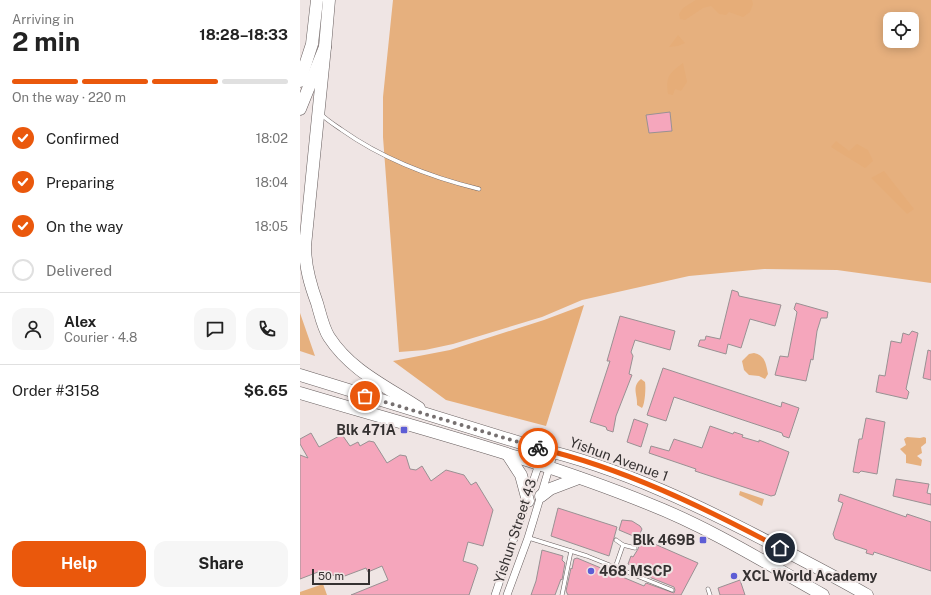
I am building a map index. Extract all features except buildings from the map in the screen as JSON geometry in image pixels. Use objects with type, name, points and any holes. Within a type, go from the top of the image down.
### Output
[{"type":"main road","points":[[300,81],[312,44],[317,0]]},
{"type":"main road","points":[[330,0],[318,112],[305,260],[308,277],[328,336],[353,366],[382,386],[432,416]]},
{"type":"main road","points":[[300,109],[325,47]]},
{"type":"main road","name":"Yishun Avenue 1","points":[[300,375],[549,450],[640,481],[718,515],[867,595]]},
{"type":"main road","points":[[300,393],[545,466],[650,504],[700,528],[823,595]]},
{"type":"main road","points":[[508,455],[521,475],[528,501]]},
{"type":"main road","points":[[541,496],[550,489],[579,478]]},
{"type":"street","name":"Yishun Street 43","points":[[507,595],[528,538],[541,496],[549,450]]},
{"type":"street","name":"Yishun Street 43","points":[[495,595],[528,501],[545,466],[549,450]]},
{"type":"lane","points":[[318,112],[360,143],[387,157],[448,181],[479,189]]},
{"type":"lane","points":[[528,538],[571,551],[672,590]]},
{"type":"lane","points":[[616,540],[623,545],[635,548]]},
{"type":"lane","points":[[616,568],[623,545]]},
{"type":"lane","points":[[562,595],[571,551]]},
{"type":"lane","points":[[708,589],[710,595]]},
{"type":"shaded area","points":[[393,0],[931,0],[931,283],[837,270],[764,269],[689,276],[582,300],[542,317],[453,344],[425,350],[399,352],[383,137],[383,97]]},
{"type":"shaded area","points":[[696,0],[752,0],[753,4],[750,12],[743,17],[729,12],[726,15],[719,14],[711,6],[703,8],[685,20],[680,19],[679,14],[683,8]]},
{"type":"shaded area","points":[[678,35],[685,43],[678,46],[669,47]]},
{"type":"shaded area","points":[[683,63],[687,82],[681,91],[675,89],[673,95],[668,94],[667,84],[669,76]]},
{"type":"shaded area","points":[[836,141],[849,151],[857,144],[868,150],[873,161],[865,168],[831,147]]},
{"type":"shaded area","points":[[884,171],[914,209],[907,214],[871,178]]},
{"type":"shaded area","points":[[584,305],[546,426],[446,400],[393,361],[450,350],[544,320]]},
{"type":"shaded area","points":[[300,313],[315,356],[300,351]]},
{"type":"shaded area","points":[[754,353],[763,358],[767,367],[768,374],[765,379],[759,376],[749,375],[744,370],[742,361],[749,354]]},
{"type":"shaded area","points":[[641,379],[645,382],[645,399],[642,408],[637,405],[636,391],[636,385]]},
{"type":"shaded area","points":[[907,437],[926,438],[926,443],[921,447],[922,453],[917,456],[922,460],[921,466],[906,463],[906,455],[900,449],[906,445],[904,439]]},
{"type":"shaded area","points":[[740,491],[764,499],[762,506],[739,495]]},
{"type":"shaded area","points":[[323,584],[327,595],[300,595],[300,592]]},
{"type":"way so far","points":[[365,396],[538,448]]},
{"type":"place","name":"Blk 471A","points":[[404,430]]},
{"type":"place","name":"Blk 469B","points":[[703,540]]},
{"type":"place","name":"468 MSCP","points":[[591,571]]},
{"type":"place","name":"XCL World Academy","points":[[734,576]]},
{"type":"route","points":[[538,448],[564,454],[640,481],[718,515],[780,548]]}]
